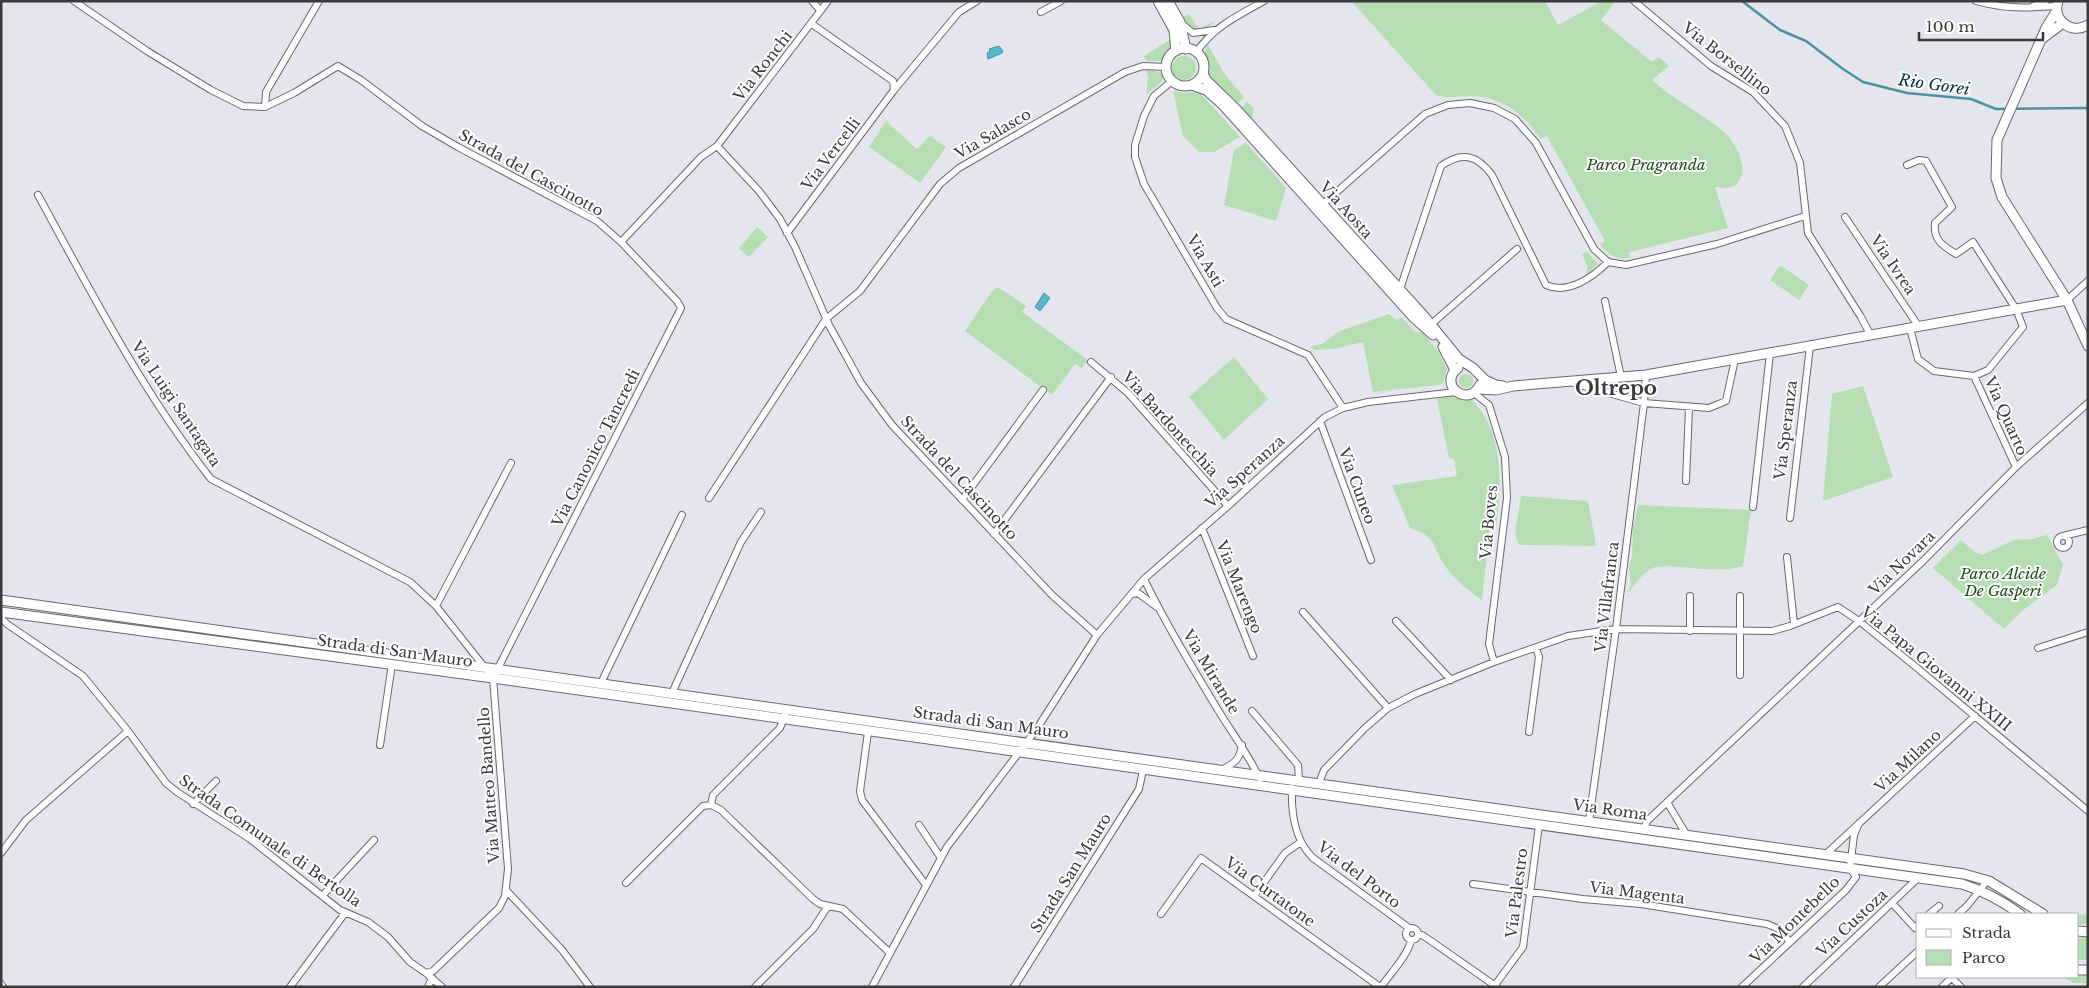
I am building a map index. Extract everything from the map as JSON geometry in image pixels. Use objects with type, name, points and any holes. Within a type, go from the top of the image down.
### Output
[{"type":"main road","points":[[1158,1],[1174,30],[1176,51]]},
{"type":"main road","points":[[1168,1],[1180,22],[1186,49]]},
{"type":"main road","points":[[2057,7],[2063,23],[2073,28],[2087,27]]},
{"type":"main road","points":[[2057,7],[1997,140],[1996,178],[2002,197],[2067,300],[2088,346]]},
{"type":"main road","points":[[2042,38],[2063,23]]},
{"type":"main road","points":[[1186,49],[1196,53],[1203,62],[1203,73],[1192,85],[1181,86],[1172,81],[1168,76],[1166,67],[1168,60],[1176,51],[1186,49]]},
{"type":"main road","name":"Via Aosta","points":[[1203,73],[1206,80],[1229,102],[1408,311],[1429,326],[1459,359],[1469,366]]},
{"type":"main road","name":"Via Aosta","points":[[1192,85],[1206,90],[1223,105],[1323,204],[1400,289],[1444,348],[1455,370]]},
{"type":"main road","points":[[1511,387],[1490,383],[1469,366],[1461,366],[1455,370],[1451,379],[1451,391],[1465,395],[1476,391],[1511,387],[1646,375],[2067,300]]},
{"type":"main road","points":[[1476,391],[1480,380],[1479,375]]},
{"type":"main road","name":"Strada di San Mauro","points":[[1,600],[1192,765]]},
{"type":"main road","name":"Strada di San Mauro","points":[[1,612],[392,664],[1191,776]]},
{"type":"main road","name":"Via Roma","points":[[1192,765],[1826,854],[1851,852],[1964,874],[1988,881],[2041,913]]},
{"type":"main road","name":"Via Roma","points":[[1191,776],[1962,884],[2001,899],[2016,912]]},
{"type":"street","points":[[74,1],[211,90],[243,106],[265,107],[266,92],[319,1]]},
{"type":"street","points":[[812,1],[820,10]]},
{"type":"street","name":"Via Ronchi","points":[[717,146],[828,1]]},
{"type":"street","name":"Via Vercelli","points":[[787,233],[894,90],[959,12],[977,1]]},
{"type":"street","points":[[1041,12],[1061,1]]},
{"type":"street","points":[[1196,53],[1205,39],[1215,30],[1264,1]]},
{"type":"street","name":"Via Borsellino","points":[[1634,1],[1711,66],[1753,92],[1785,126],[1800,163],[1808,233],[1871,336]]},
{"type":"street","points":[[1976,1],[1994,6],[2024,9],[2057,7]]},
{"type":"street","points":[[2024,9],[2046,1]]},
{"type":"street","points":[[1180,22],[1193,33],[1215,30]]},
{"type":"street","points":[[812,24],[893,81],[894,90]]},
{"type":"street","name":"Strada del Cascinotto","points":[[265,107],[294,93],[338,66],[422,126],[597,221],[621,242]]},
{"type":"street","name":"Via Salasco","points":[[826,319],[860,291],[940,184],[958,168],[1125,72],[1143,66],[1166,67]]},
{"type":"street","name":"Via Asti","points":[[1172,81],[1154,96],[1144,116],[1135,145],[1135,158],[1144,184],[1217,308],[1226,319],[1308,355],[1321,372],[1342,408]]},
{"type":"street","points":[[1323,204],[1425,114],[1448,105],[1470,104],[1494,108],[1515,120],[1536,143],[1594,249],[1608,262],[1626,265],[1718,244],[1805,216]]},
{"type":"street","points":[[621,242],[701,157],[717,146]]},
{"type":"street","name":"Strada del Cascinotto","points":[[717,146],[759,191],[796,247],[826,319],[861,383],[901,435],[1052,595],[1098,635]]},
{"type":"street","points":[[1400,289],[1441,166],[1458,156],[1471,157],[1485,165],[1492,175],[1546,285],[1555,289],[1573,285],[1589,279],[1608,262]]},
{"type":"street","points":[[1908,165],[1919,160],[1926,161],[1952,207],[1935,223],[1934,232],[1941,244],[1956,254],[1973,242],[2016,309],[2023,327],[1988,370],[1974,376],[1934,371],[1918,359],[1915,328]]},
{"type":"street","name":"Via Luigi Santagata","points":[[38,195],[120,344],[189,451],[211,479],[410,582],[436,606],[493,678]]},
{"type":"street","name":"Via Ivrea","points":[[1846,217],[1915,328]]},
{"type":"street","name":"Via Canonico Tancredi","points":[[493,678],[681,308],[677,301],[621,242]]},
{"type":"street","points":[[1429,326],[1517,249]]},
{"type":"street","points":[[2067,300],[2088,281]]},
{"type":"street","points":[[1605,301],[1621,377]]},
{"type":"street","points":[[709,498],[826,319]]},
{"type":"street","name":"Via Speranza","points":[[1790,518],[1810,346]]},
{"type":"street","name":"Via Speranza","points":[[1753,507],[1770,353]]},
{"type":"street","points":[[1569,382],[1644,403],[1689,408],[1709,408],[1726,401],[1735,359]]},
{"type":"street","name":"Via Bardonecchia","points":[[1091,362],[1128,393],[1228,506]]},
{"type":"street","name":"Via Villafranca","points":[[1589,821],[1616,629],[1646,375]]},
{"type":"street","name":"Via Quarto","points":[[1974,376],[2016,467]]},
{"type":"street","points":[[994,534],[1111,377]]},
{"type":"street","points":[[962,500],[1043,390]]},
{"type":"street","name":"Via Speranza","points":[[1098,635],[1144,579],[1228,506],[1320,421],[1342,408],[1368,402],[1451,391]]},
{"type":"street","name":"Via Boves","points":[[1476,391],[1489,406],[1505,457],[1507,498],[1488,644],[1494,662]]},
{"type":"street","name":"Via Novara","points":[[1644,829],[1647,821],[1859,621],[2016,467],[2085,408],[2088,403]]},
{"type":"street","points":[[1686,481],[1689,408]]},
{"type":"street","name":"Via Cuneo","points":[[1320,421],[1371,560]]},
{"type":"street","points":[[436,606],[512,463]]},
{"type":"street","points":[[672,692],[741,542],[761,512]]},
{"type":"street","points":[[601,682],[682,515]]},
{"type":"street","name":"Via Marengo","points":[[1202,528],[1253,656]]},
{"type":"street","points":[[2063,536],[2088,530]]},
{"type":"street","points":[[1787,557],[1794,624]]},
{"type":"street","name":"Via Mirande","points":[[1144,579],[1219,712],[1242,745],[1264,786]]},
{"type":"street","name":"Via Mirande","points":[[1132,594],[1138,593],[1160,610]]},
{"type":"street","points":[[1690,596],[1690,631]]},
{"type":"street","points":[[1740,596],[1740,675]]},
{"type":"street","name":"Via Papa Giovanni XXIII","points":[[1319,783],[1324,770],[1365,728],[1388,708],[1494,662],[1568,636],[1616,629],[1772,631],[1838,607],[1859,621],[1975,716],[2088,812]]},
{"type":"street","points":[[1303,612],[1388,708]]},
{"type":"street","name":"Strada Comunale di Bertolla","points":[[1,618],[83,676],[128,731],[166,783],[192,804],[250,839],[345,913],[368,922],[388,937],[410,962],[442,987]]},
{"type":"street","points":[[1396,621],[1451,680]]},
{"type":"street","points":[[2038,648],[2088,632]]},
{"type":"street","points":[[882,987],[873,985],[941,858],[1017,753],[1036,730],[1098,635]]},
{"type":"street","points":[[1528,732],[1539,658],[1536,648]]},
{"type":"street","points":[[380,745],[392,664]]},
{"type":"street","name":"Via Matteo Bandello","points":[[493,678],[508,869],[506,890]]},
{"type":"street","points":[[711,805],[713,795],[780,728],[784,720],[785,708]]},
{"type":"street","points":[[1252,711],[1298,765],[1296,779]]},
{"type":"street","name":"Via Milano","points":[[1826,854],[1846,832],[1859,823],[1975,716]]},
{"type":"street","points":[[1,853],[26,820],[128,731]]},
{"type":"street","points":[[868,732],[860,791],[862,800],[926,885]]},
{"type":"street","points":[[1223,769],[1236,762],[1240,756],[1242,745]]},
{"type":"street","name":"Strada San Mauro","points":[[1014,987],[1139,789],[1143,770]]},
{"type":"street","name":"Via del Porto","points":[[1296,779],[1292,790],[1293,813],[1305,850],[1313,858],[1409,928]]},
{"type":"street","name":"Strada Comunale di Bertolla","points":[[192,804],[216,781]]},
{"type":"street","points":[[1667,802],[1686,834]]},
{"type":"street","points":[[626,883],[691,816],[703,806],[711,805],[721,810],[813,900],[843,909],[890,953]]},
{"type":"street","name":"Via Milano","points":[[1850,868],[1854,836],[1859,823]]},
{"type":"street","points":[[919,825],[941,858]]},
{"type":"street","name":"Via Palestro","points":[[1496,986],[1523,947],[1539,825]]},
{"type":"street","name":"Strada Comunale di Bertolla","points":[[323,895],[374,840]]},
{"type":"street","points":[[1,842],[10,842]]},
{"type":"street","points":[[1254,896],[1285,853],[1301,842]]},
{"type":"street","name":"Via Curtatone","points":[[1161,914],[1201,858],[1380,987]]},
{"type":"street","name":"Via Montebello","points":[[1742,987],[1846,890],[1856,877],[1850,868]]},
{"type":"street","name":"Via Custoza","points":[[1803,987],[1918,878]]},
{"type":"street","points":[[1959,913],[1988,881]]},
{"type":"street","name":"Via Magenta","points":[[1473,884],[1641,904],[1767,924],[1780,929],[1790,942]]},
{"type":"street","points":[[426,973],[432,971],[499,908],[503,903],[506,890]]},
{"type":"street","points":[[506,890],[558,947],[590,987]]},
{"type":"street","points":[[2016,912],[2022,901]]},
{"type":"street","points":[[1892,903],[1916,927]]},
{"type":"street","points":[[755,987],[813,929],[828,906]]},
{"type":"street","points":[[1930,913],[1939,906]]},
{"type":"street","points":[[290,987],[345,913]]},
{"type":"street","points":[[1411,940],[1405,935],[1409,928],[1416,928],[1418,935]]},
{"type":"street","points":[[1418,935],[1422,935],[1496,986]]},
{"type":"street","points":[[1411,940],[1418,935]]},
{"type":"street","points":[[1380,987],[1410,946],[1411,940]]},
{"type":"street","points":[[1879,987],[1916,953]]},
{"type":"street","points":[[428,987],[432,978]]},
{"type":"street","points":[[1942,987],[1951,978]]},
{"type":"street","points":[[1,984],[4,987]]},
{"type":"green space","name":"Parco Pragranda","points":[[1351,1],[1545,1],[1558,25],[1602,1],[1615,2],[1601,20],[1652,62],[1659,57],[1669,66],[1652,80],[1725,133],[1740,156],[1742,176],[1737,184],[1725,188],[1715,187],[1728,228],[1629,252],[1630,258],[1621,258],[1609,254],[1600,244],[1605,241],[1547,136],[1541,139],[1520,115],[1511,108],[1492,99],[1436,95]]},
{"type":"green space","points":[[1189,14],[1199,29],[1214,21],[1214,23],[1204,28],[1196,30],[1193,29],[1186,23],[1183,17]]},
{"type":"green space","points":[[1168,26],[1172,35],[1172,47],[1161,61],[1147,61],[1144,56],[1171,39],[1166,28]]},
{"type":"green space","points":[[1208,45],[1226,76],[1244,97],[1236,105],[1207,76],[1205,52]]},
{"type":"green space","points":[[1184,56],[1193,59],[1196,68],[1193,77],[1184,80],[1175,77],[1172,68],[1175,59]]},
{"type":"green space","points":[[1146,70],[1160,72],[1164,77],[1146,95],[1148,78]]},
{"type":"green space","points":[[1173,91],[1183,93],[1199,92],[1240,137],[1214,152],[1199,152],[1183,136]]},
{"type":"green space","points":[[1247,102],[1254,108],[1252,119],[1240,109]]},
{"type":"green space","points":[[886,121],[917,149],[930,136],[946,147],[920,183],[869,147]]},
{"type":"green space","points":[[1246,143],[1286,188],[1276,221],[1224,205],[1234,150]]},
{"type":"green space","points":[[757,227],[768,237],[749,257],[739,248]]},
{"type":"green space","points":[[1587,252],[1598,264],[1585,277],[1587,268],[1582,254]]},
{"type":"green space","points":[[1780,265],[1809,285],[1799,300],[1770,280]]},
{"type":"green space","points":[[998,287],[1026,306],[1022,312],[1088,360],[1082,368],[1075,364],[1052,395],[965,331],[992,291]]},
{"type":"green space","points":[[1389,314],[1397,320],[1401,317],[1415,332],[1423,333],[1439,353],[1447,369],[1443,383],[1373,392],[1363,342],[1334,349],[1314,350],[1311,346],[1322,344],[1340,331]]},
{"type":"green space","points":[[1234,357],[1268,399],[1224,440],[1189,397]]},
{"type":"green space","points":[[1463,374],[1469,374],[1473,381],[1469,388],[1463,388],[1459,384],[1459,378]]},
{"type":"green space","points":[[1863,386],[1893,477],[1823,501],[1832,394]]},
{"type":"green space","points":[[1452,396],[1471,399],[1482,412],[1490,427],[1498,459],[1498,511],[1496,527],[1490,526],[1482,600],[1453,576],[1430,538],[1410,528],[1392,485],[1457,476],[1454,459],[1449,458],[1437,399]]},
{"type":"green space","points":[[1521,496],[1588,501],[1596,546],[1519,545],[1515,533]]},
{"type":"green space","points":[[1638,505],[1751,510],[1743,566],[1720,569],[1656,567],[1646,572],[1627,592],[1631,587],[1629,565],[1632,558],[1633,529]]},
{"type":"green space","name":"Parco Alcide De Gasperi","points":[[2047,535],[2063,565],[2057,585],[2022,611],[2004,629],[1933,568],[1961,540],[1975,552],[1982,555],[2014,540],[2032,539]]},
{"type":"green space","points":[[2079,914],[2088,915],[2088,923],[2079,925]]},
{"type":"green space","points":[[2079,938],[2088,938],[2088,960],[2079,960]]},
{"type":"green space","points":[[2088,973],[2088,983],[2073,983],[2066,978],[2079,978],[2079,974]]},
{"type":"water","points":[[999,46],[1003,51],[1002,53],[988,59],[987,53],[990,51],[989,49]]},
{"type":"water","points":[[1044,293],[1050,298],[1040,311],[1035,307]]},
{"type":"waterway","name":"Rio Gorei","points":[[1742,1],[1780,30],[1806,41],[1863,82],[1907,93],[1971,99],[1996,109],[2088,108]]},
{"type":"district","name":"Oltrepo","points":[[1616,388]]}]
